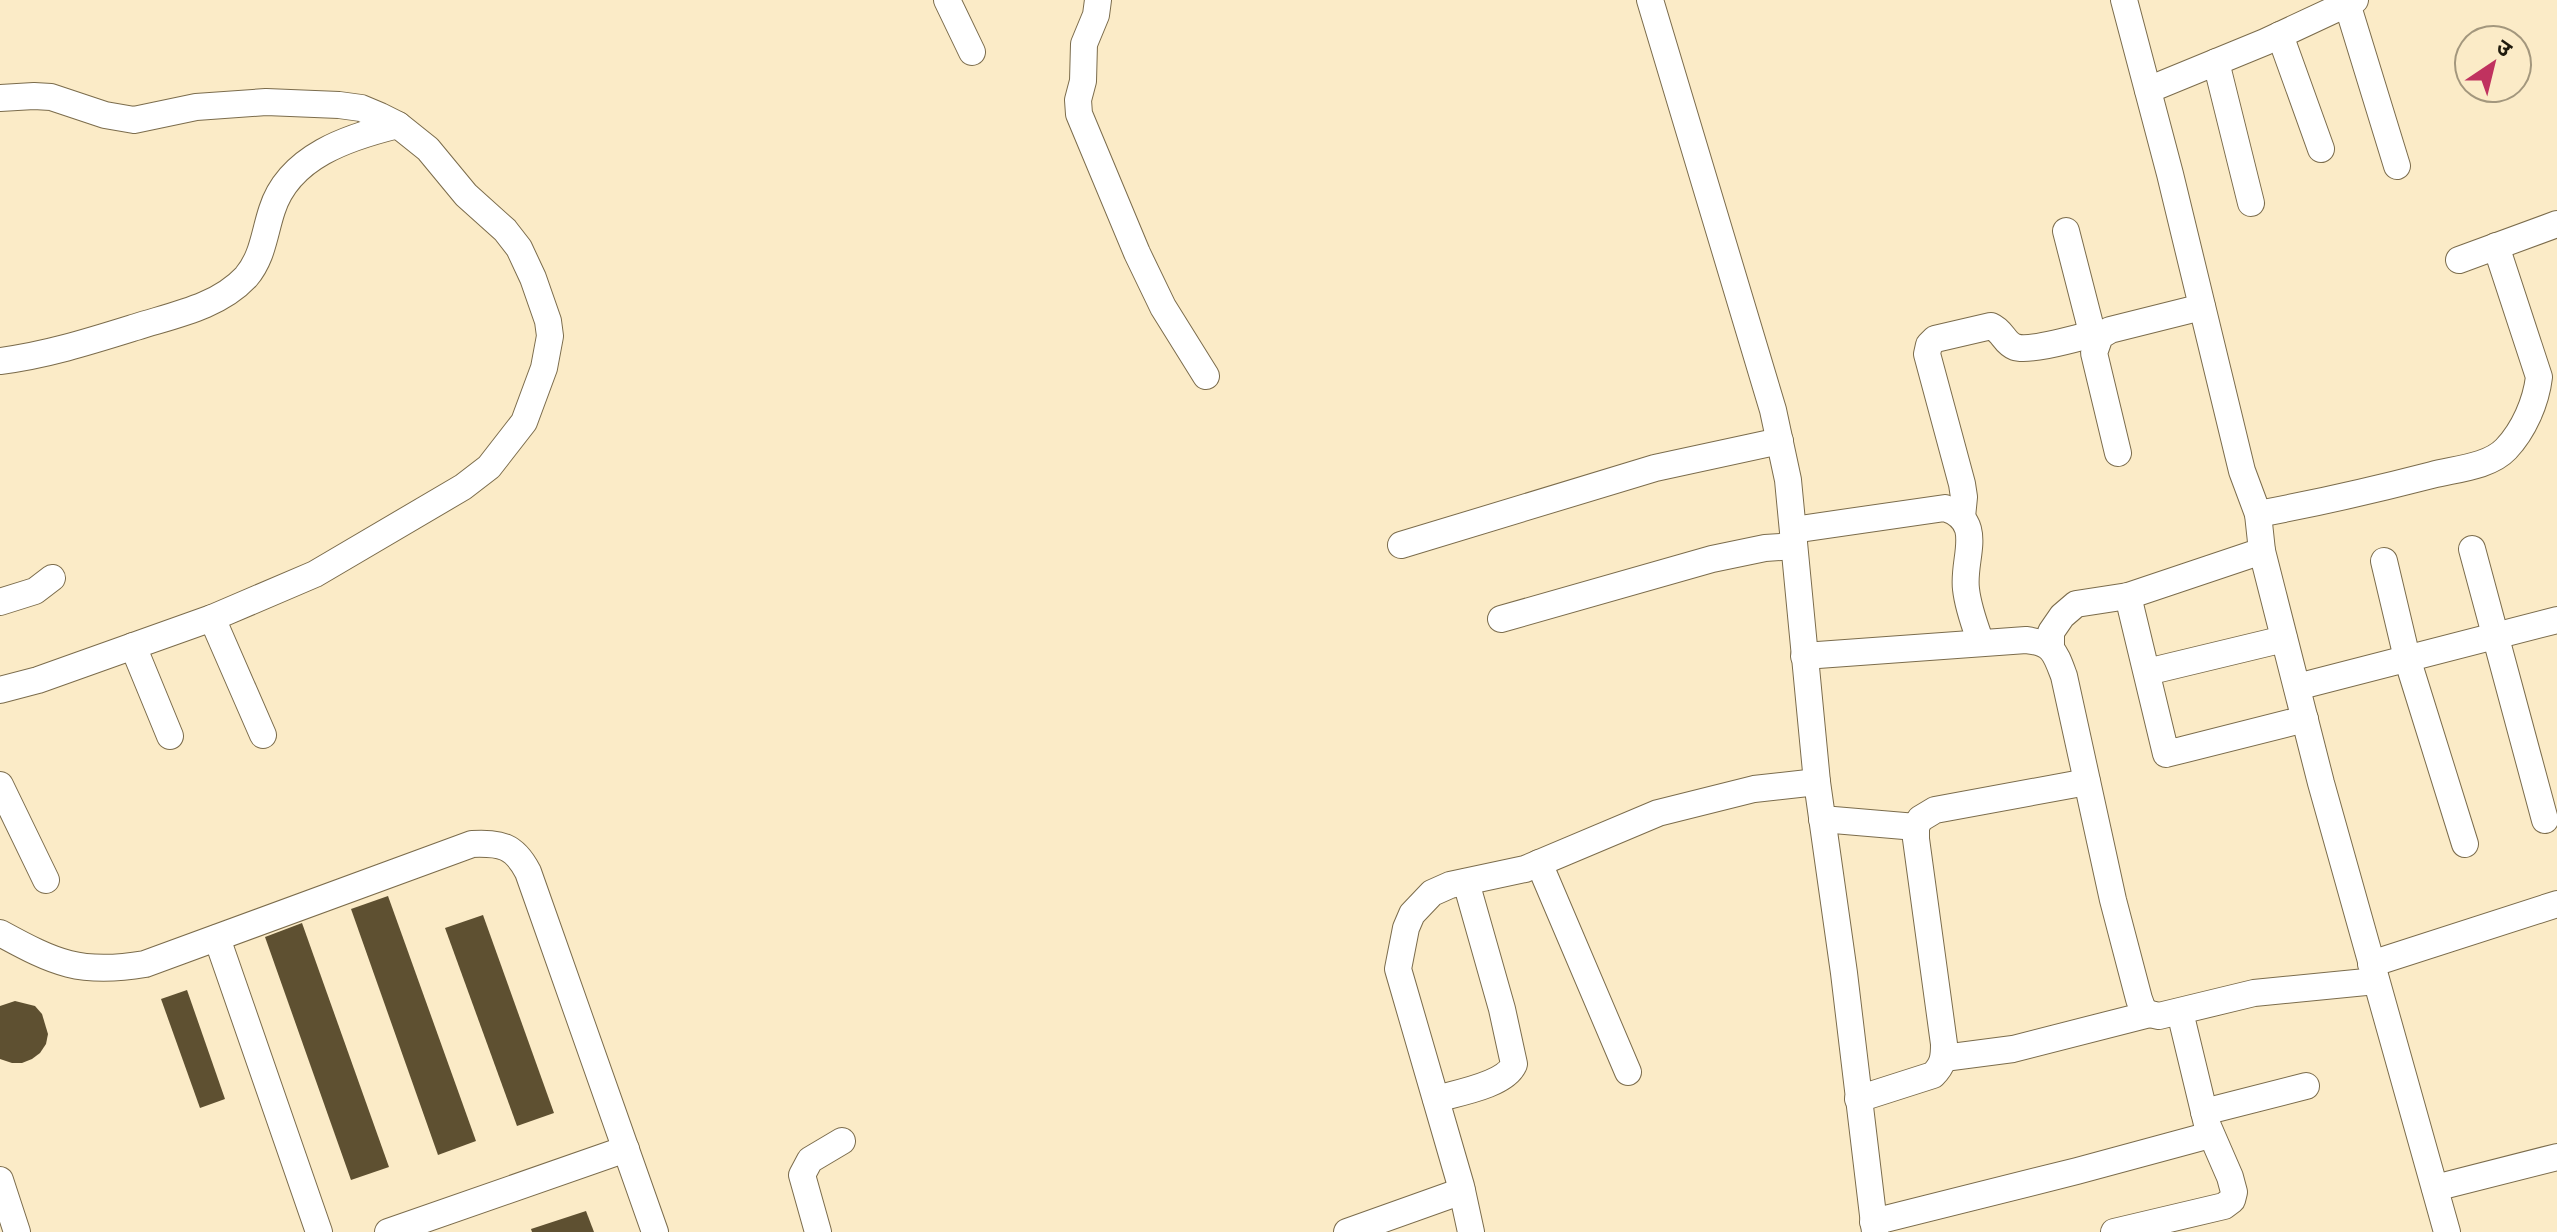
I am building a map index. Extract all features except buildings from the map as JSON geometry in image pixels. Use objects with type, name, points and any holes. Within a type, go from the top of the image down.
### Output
[{"type":"street","points":[[947,0],[972,52]]},
{"type":"street","points":[[1098,0],[1096,15],[1084,44],[1079,114],[1163,307],[1206,376]]},
{"type":"street","points":[[1650,0],[1733,269],[1788,480],[1817,782],[1874,1227],[2077,1171],[2306,1086]]},
{"type":"street","points":[[2124,0],[2242,471],[2258,514],[2262,551],[2284,639],[2435,1188],[2440,1230]]},
{"type":"street","points":[[2148,90],[2216,62],[2293,20],[2349,1],[2397,166]]},
{"type":"street","points":[[2293,20],[2321,149]]},
{"type":"street","points":[[2216,62],[2251,203]]},
{"type":"street","points":[[0,98],[51,97],[105,115],[134,120],[196,107],[266,102],[308,102],[361,108],[398,125],[428,149],[447,175],[505,230],[519,248],[548,321],[550,336],[537,392],[524,422],[489,467],[463,487],[315,574],[212,618],[38,680],[0,690]]},
{"type":"street","points":[[0,361],[49,354],[72,347],[186,311],[232,290],[259,259],[273,207],[297,171],[311,158],[339,142],[398,125]]},
{"type":"street","points":[[2459,260],[2557,224]]},
{"type":"street","points":[[2066,231],[2094,339],[2094,353],[2118,453]]},
{"type":"street","points":[[2258,514],[2336,499],[2467,466],[2489,460],[2506,449],[2537,396],[2539,377],[2496,246]]},
{"type":"street","points":[[1962,517],[1962,484],[1927,354],[1929,345],[1935,339],[1991,326],[1999,329],[2008,343],[2021,348],[2094,339],[2110,330],[2202,307]]},
{"type":"street","points":[[1401,545],[1655,468],[1780,441]]},
{"type":"street","points":[[1501,619],[1793,538],[1945,508],[1962,517],[1967,524],[1970,546],[1966,573],[1967,600],[1981,643]]},
{"type":"street","points":[[2472,549],[2545,820]]},
{"type":"street","points":[[2051,648],[2051,632],[2062,616],[2076,604],[2128,596],[2262,551]]},
{"type":"street","points":[[2384,561],[2407,658],[2465,844]]},
{"type":"street","points":[[0,602],[35,591],[52,578]]},
{"type":"street","points":[[2128,596],[2166,754],[2305,719]]},
{"type":"street","points":[[212,618],[263,735]]},
{"type":"street","points":[[2297,687],[2557,620]]},
{"type":"street","points":[[2147,672],[2284,639]]},
{"type":"street","points":[[1804,656],[2026,640],[2043,642],[2051,648],[2064,676],[2113,900],[2139,999],[2143,1010],[2150,1014],[2159,1016],[2254,993],[2374,972],[2557,904]]},
{"type":"street","points":[[133,646],[170,736]]},
{"type":"street","points":[[1471,1232],[1398,969],[1412,914],[1432,893],[1525,869],[1658,813],[1754,789],[1817,782]]},
{"type":"street","points":[[1858,1099],[1933,1075],[1944,1058],[1916,827],[1920,819],[1935,810],[2087,782]]},
{"type":"street","points":[[3,801],[46,880]]},
{"type":"street","points":[[1822,819],[1916,827]]},
{"type":"street","points":[[0,933],[44,957],[74,966],[112,970],[145,964],[472,844],[495,843],[510,849],[521,858],[528,872],[655,1232]]},
{"type":"street","points":[[1539,863],[1628,1072]]},
{"type":"street","points":[[1436,1099],[1489,1084],[1513,1069],[1514,1064],[1510,1038],[1466,882]]},
{"type":"street","points":[[217,938],[319,1232]]},
{"type":"street","points":[[2114,1232],[2212,1210],[2232,1200],[2234,1192],[2230,1177],[2207,1123],[2180,1012]]},
{"type":"street","points":[[1944,1058],[2013,1049],[2150,1014]]},
{"type":"street","points":[[818,1232],[802,1175],[810,1160],[842,1141]]},
{"type":"street","points":[[388,1232],[626,1149]]},
{"type":"street","points":[[2435,1188],[2557,1157]]},
{"type":"street","points":[[0,1180],[17,1232]]},
{"type":"street","points":[[1347,1232],[1462,1191]]}]
